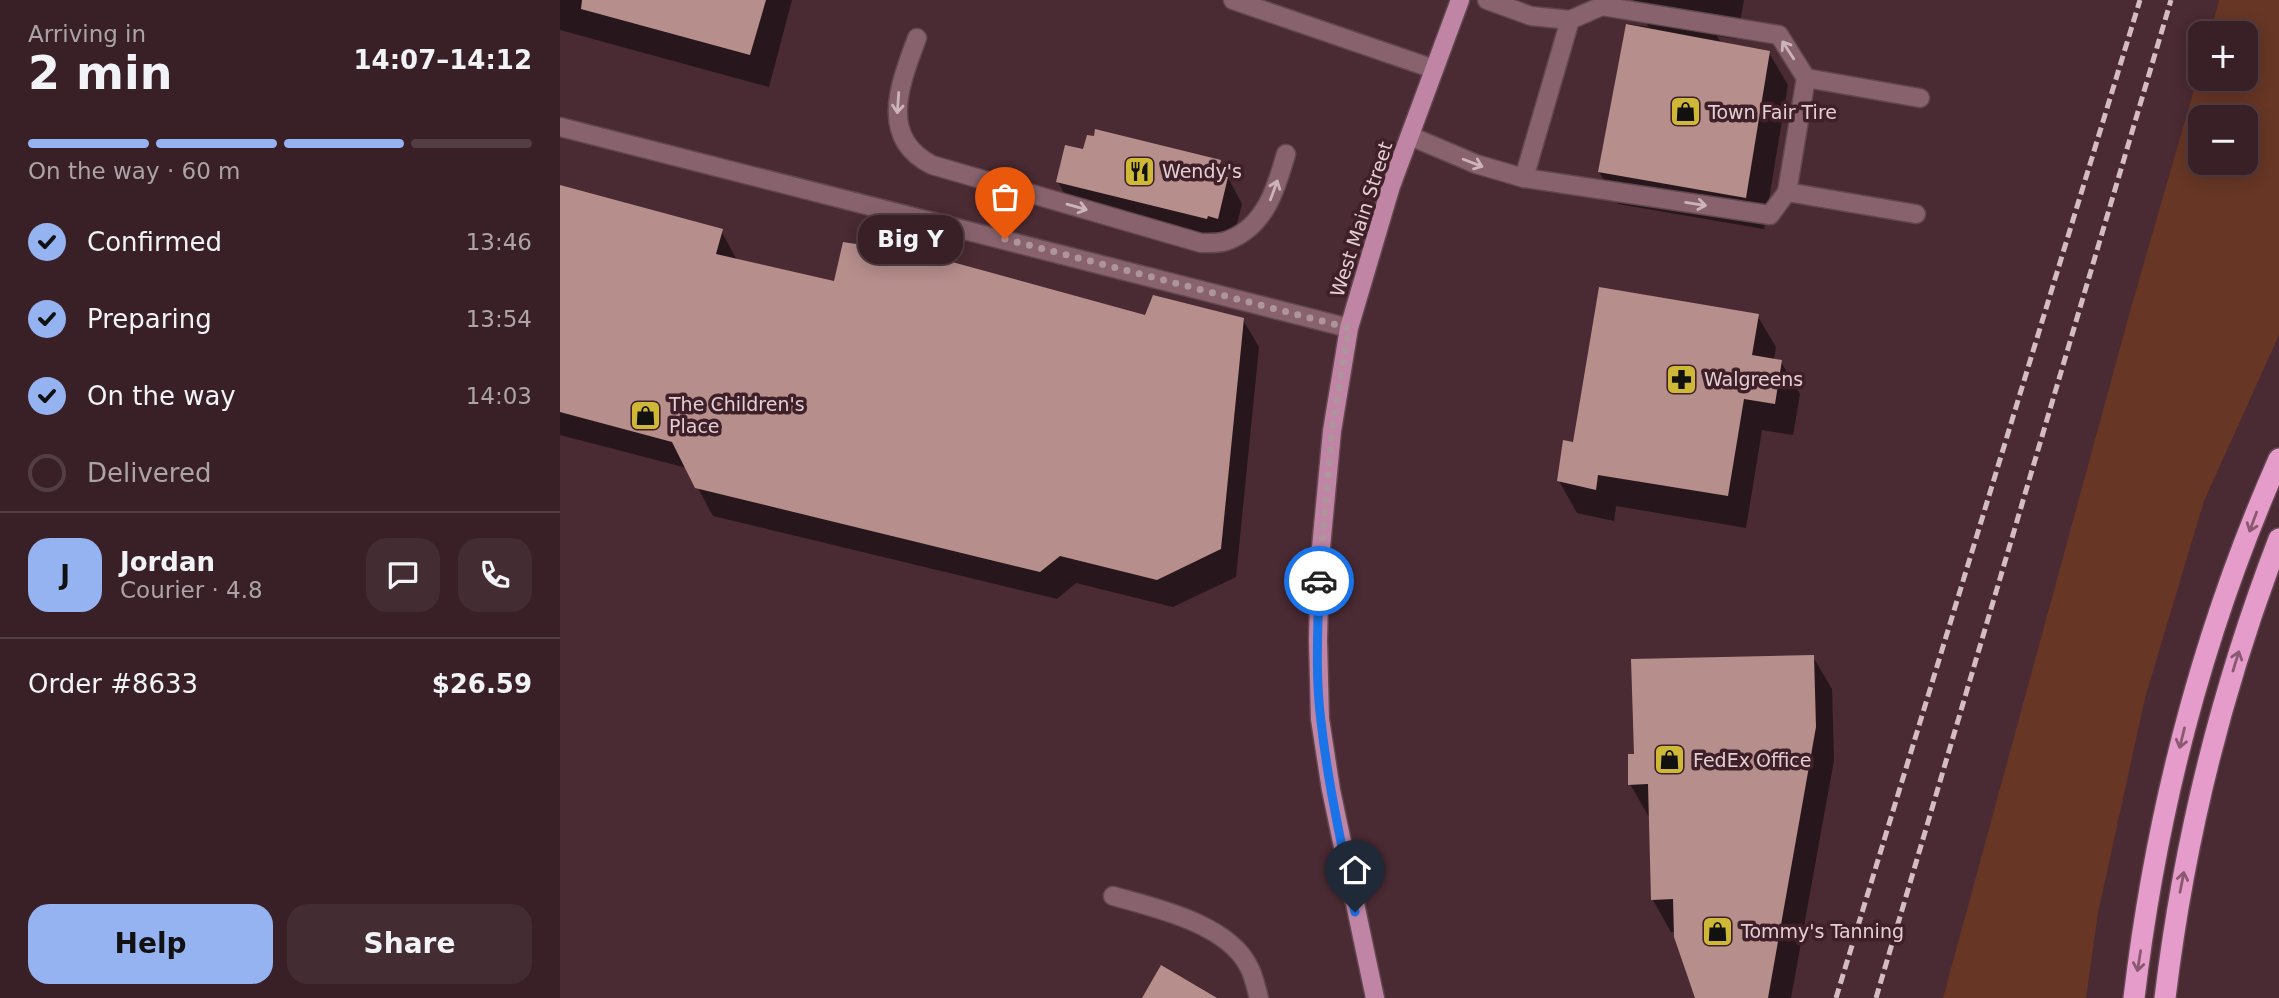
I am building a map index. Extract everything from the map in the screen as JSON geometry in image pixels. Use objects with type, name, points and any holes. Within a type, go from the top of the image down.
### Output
[{"type":"highway","points":[[2134,998],[2164,815],[2184,732],[2234,574],[2279,459]]},
{"type":"highway","points":[[2165,998],[2179,895],[2214,738],[2236,661],[2279,539]]},
{"type":"main road","name":"West Main Street","points":[[1374,998],[1331,790],[1320,719],[1320,558],[1332,431],[1349,328],[1380,221],[1460,0]]},
{"type":"street","points":[[1233,0],[1434,69]]},
{"type":"street","points":[[1410,136],[1476,164],[1524,178],[1770,215],[1787,192],[1806,78],[1779,35],[1602,6],[1570,20],[1531,16],[1487,0]]},
{"type":"street","points":[[1524,178],[1570,20]]},
{"type":"street","points":[[916,38],[901,80],[896,108],[903,139],[920,159],[932,165],[1200,243],[1227,242],[1250,228],[1270,202],[1286,154]]},
{"type":"street","points":[[1806,78],[1920,98]]},
{"type":"street","points":[[560,127],[1349,328]]},
{"type":"street","points":[[1787,192],[1916,214]]},
{"type":"street","points":[[1113,896],[1157,908],[1200,925],[1231,944],[1249,966],[1259,998]]},
{"type":"shaded area","points":[[2219,0],[2279,0],[2279,335],[2204,501],[2145,698],[2098,913],[2086,998],[1943,998],[2132,304],[2188,110],[2188,175],[2258,175],[2258,105],[2190,105],[2194,91],[2258,91],[2258,21],[2213,21]]},
{"type":"building","points":[[582,0],[766,0],[750,55],[581,9]]},
{"type":"building","name":"Town Fair Tire","points":[[1626,24],[1770,51],[1746,198],[1598,172]]},
{"type":"building","name":"Wendy's","points":[[1095,129],[1221,160],[1218,175],[1228,177],[1218,219],[1208,216],[1207,219],[1056,182],[1065,145],[1083,149],[1087,135],[1094,136]]},
{"type":"building","points":[[560,185],[723,229],[716,254],[834,281],[843,242],[869,246],[872,240],[1145,315],[1153,295],[1244,318],[1221,549],[1157,580],[1060,556],[1040,572],[695,488],[672,442],[560,412]]},
{"type":"building","name":"Walgreens","points":[[1599,287],[1759,314],[1752,355],[1782,360],[1775,404],[1744,399],[1728,496],[1598,475],[1596,490],[1557,481],[1563,440],[1573,442]]},
{"type":"building","points":[[1814,655],[1816,727],[1768,998],[1695,998],[1674,937],[1673,899],[1651,900],[1648,784],[1628,785],[1628,754],[1634,754],[1631,659]]},
{"type":"building","points":[[1161,965],[1217,998],[1142,998]]},
{"type":"railway","points":[[1836,998],[2140,0]]},
{"type":"railway","points":[[1876,998],[2171,0]]},
{"type":"way so far","points":[[1005,239],[1349,328],[1332,431],[1319,581]]},
{"type":"place","name":"Town Fair Tire","points":[[1685,112]]},
{"type":"place","name":"Wendy's","points":[[1139,171]]},
{"type":"place","name":"Big Y","points":[[1005,239]]},
{"type":"place","name":"Walgreens","points":[[1681,379]]},
{"type":"place","name":"The Children's Place","points":[[646,415]]},
{"type":"place","name":"FedEx Office","points":[[1670,760]]},
{"type":"place","name":"Tommy's Tanning","points":[[1718,931]]},
{"type":"route","points":[[1319,581],[1320,719],[1355,912]]}]
